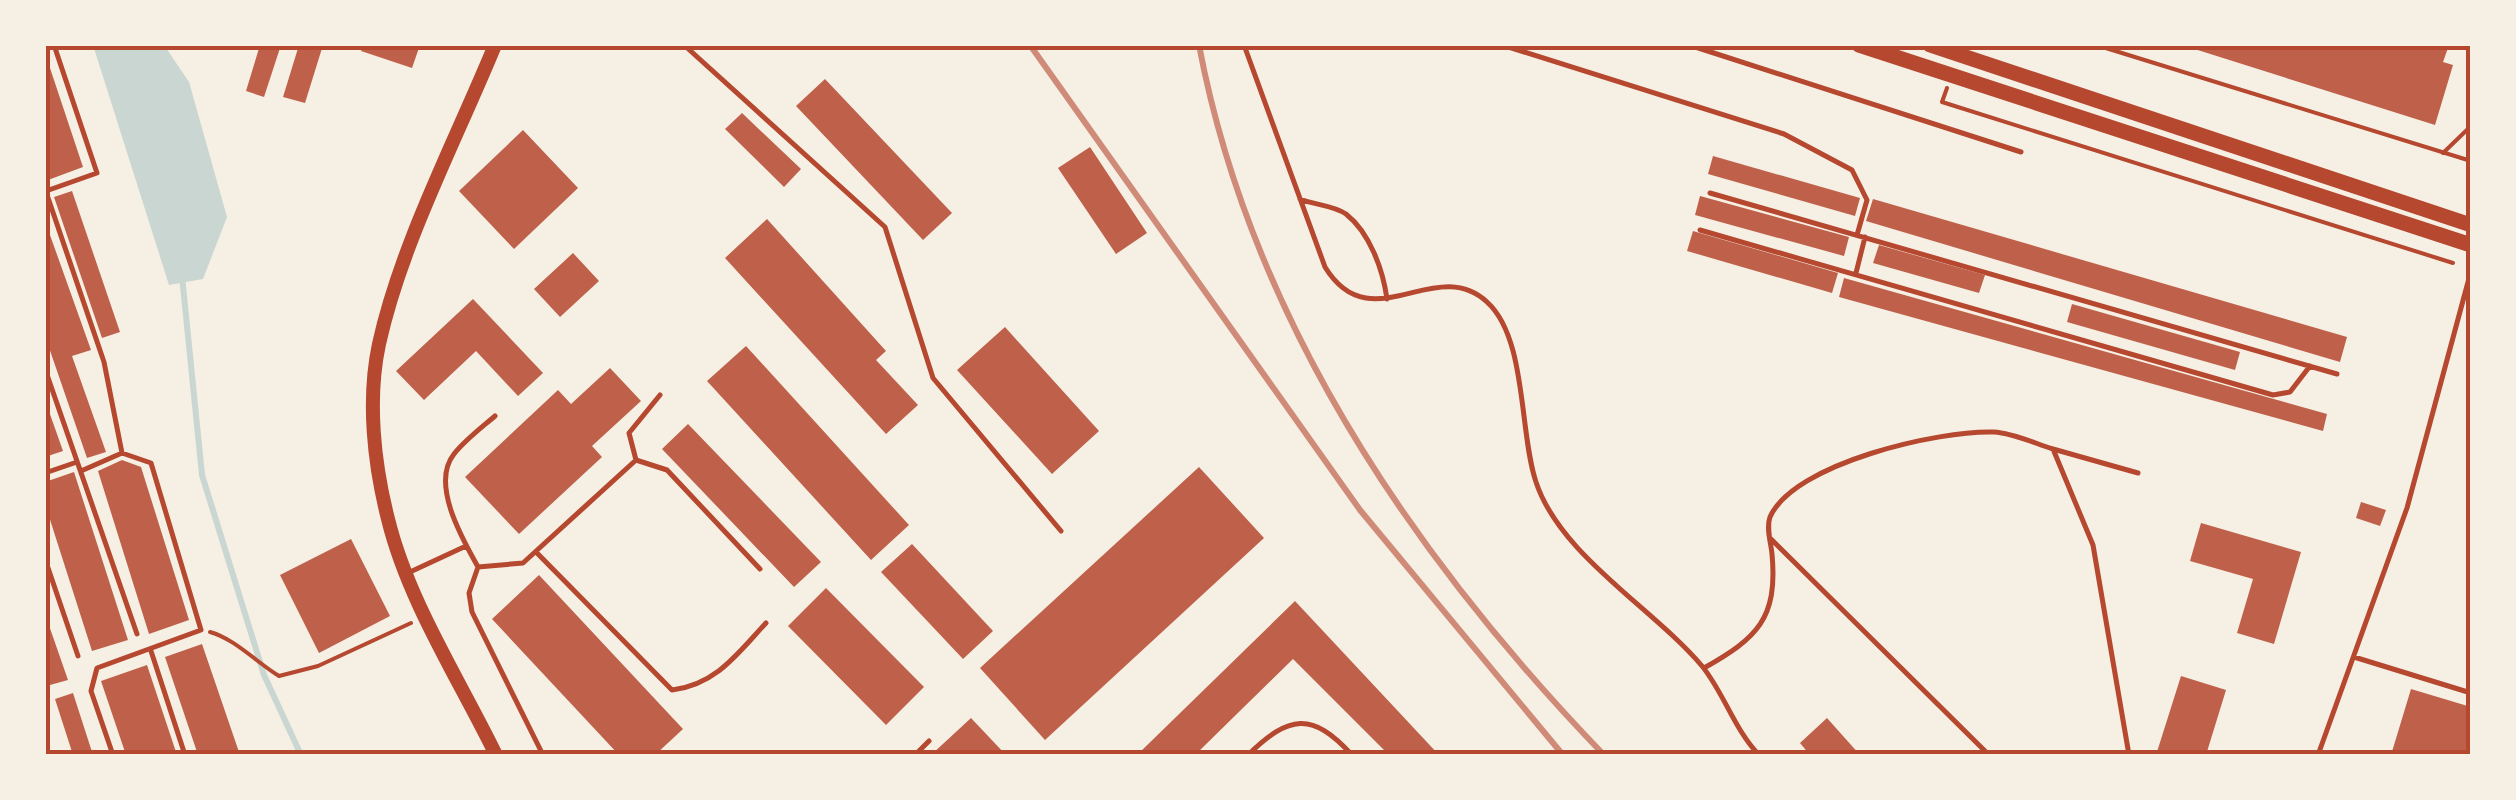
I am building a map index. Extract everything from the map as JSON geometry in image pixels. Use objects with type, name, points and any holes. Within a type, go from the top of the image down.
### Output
[{"type":"main road","points":[[1859,45],[1883,49],[2471,245]]},
{"type":"main road","points":[[1930,45],[2471,225]]},
{"type":"street","points":[[492,754],[407,574],[388,521],[377,465],[373,402],[378,347],[393,293],[495,45]]},
{"type":"lane","points":[[54,45],[97,174],[45,190],[104,362],[122,453]]},
{"type":"lane","points":[[684,45],[884,227],[933,378],[1061,531]]},
{"type":"lane","points":[[1244,45],[1325,267],[1337,287],[1356,298],[1387,299],[1438,287],[1464,289],[1487,302],[1504,326],[1516,362],[1523,436],[1550,516],[1704,668],[1728,714],[1759,755]]},
{"type":"lane","points":[[1502,45],[1784,134],[1852,170],[1867,200],[1857,235]]},
{"type":"lane","points":[[1690,45],[2022,152]]},
{"type":"lane","points":[[1710,193],[2337,374]]},
{"type":"lane","points":[[1300,198],[1345,214],[1359,229],[1380,266],[1387,299]]},
{"type":"lane","points":[[1700,230],[2273,396],[2290,392],[2310,366]]},
{"type":"lane","points":[[1856,273],[1866,237]]},
{"type":"lane","points":[[2318,755],[2407,508],[2471,271]]},
{"type":"lane","points":[[45,369],[137,634]]},
{"type":"lane","points":[[636,460],[629,433],[660,395]]},
{"type":"lane","points":[[495,416],[452,456],[446,472],[446,491],[478,567],[470,594],[472,612],[543,755]]},
{"type":"lane","points":[[1704,668],[1738,649],[1760,629],[1772,605],[1770,517],[1787,494],[1838,466],[1908,444],[1975,432],[2000,432],[2138,472]]},
{"type":"lane","points":[[2053,448],[2094,545],[2130,755]]},
{"type":"lane","points":[[81,471],[122,453],[151,463],[201,630],[97,668],[91,692],[113,755]]},
{"type":"lane","points":[[478,567],[509,568],[537,553],[636,460]]},
{"type":"lane","points":[[636,460],[666,470],[760,569]]},
{"type":"lane","points":[[45,473],[78,462]]},
{"type":"lane","points":[[1771,539],[1980,752],[1989,755]]},
{"type":"lane","points":[[407,574],[466,546]]},
{"type":"lane","points":[[537,553],[672,690],[705,683],[766,623]]},
{"type":"lane","points":[[45,558],[78,656]]},
{"type":"lane","points":[[150,651],[185,755]]},
{"type":"lane","points":[[2354,657],[2471,692]]},
{"type":"lane","points":[[1248,755],[1270,733],[1289,724],[1309,722],[1333,734],[1352,755]]},
{"type":"lane","points":[[916,755],[929,741]]},
{"type":"path","points":[[2096,45],[2471,161]]},
{"type":"path","points":[[1948,84],[1942,102],[2453,263]]},
{"type":"path","points":[[2444,153],[2471,126]]},
{"type":"path","points":[[201,630],[228,637],[245,656],[280,676],[318,666],[426,614]]},
{"type":"path","points":[[45,744],[48,755]]},
{"type":"shaded area","points":[[93,45],[164,45],[189,82],[227,217],[203,279],[169,285]]},
{"type":"building","points":[[260,45],[281,45],[264,97],[246,91]]},
{"type":"building","points":[[299,45],[323,45],[305,103],[283,97]]},
{"type":"building","points":[[363,45],[420,45],[412,68],[361,51]]},
{"type":"building","points":[[2449,45],[2443,62],[2453,65],[2435,125],[2185,46]]},
{"type":"building","points":[[46,56],[83,167],[48,180],[45,171]]},
{"type":"building","points":[[825,79],[952,213],[923,240],[796,106]]},
{"type":"building","points":[[742,113],[801,169],[784,187],[725,129]]},
{"type":"building","points":[[523,130],[578,188],[514,249],[459,191]]},
{"type":"building","points":[[1090,147],[1147,233],[1116,254],[1058,168]]},
{"type":"building","points":[[1713,156],[1860,198],[1855,216],[1708,174]]},
{"type":"building","points":[[72,191],[120,332],[102,338],[54,197]]},
{"type":"building","points":[[1700,196],[1849,237],[1844,256],[1695,215]]},
{"type":"building","points":[[1873,199],[2347,337],[2340,362],[1866,221]]},
{"type":"building","points":[[767,219],[886,351],[876,360],[918,405],[886,434],[725,258]]},
{"type":"building","points":[[45,221],[91,350],[72,356],[106,452],[87,458],[45,336]]},
{"type":"building","points":[[1693,231],[1838,273],[1832,293],[1687,251]]},
{"type":"building","points":[[1879,245],[1985,275],[1979,293],[1873,263]]},
{"type":"building","points":[[573,253],[599,281],[560,317],[534,289]]},
{"type":"building","points":[[1844,278],[2327,414],[2323,431],[1839,297]]},
{"type":"building","points":[[473,299],[543,373],[518,396],[476,351],[424,400],[396,371]]},
{"type":"building","points":[[2072,304],[2240,352],[2235,370],[2067,322]]},
{"type":"building","points":[[1005,327],[1099,431],[1052,474],[957,370]]},
{"type":"building","points":[[746,346],[909,525],[871,560],[707,381]]},
{"type":"building","points":[[610,368],[641,401],[592,446],[602,457],[519,534],[465,477],[558,390],[571,404]]},
{"type":"building","points":[[45,400],[63,451],[45,457]]},
{"type":"building","points":[[688,424],[821,562],[794,587],[662,449]]},
{"type":"building","points":[[122,460],[141,467],[189,620],[149,634],[98,471]]},
{"type":"building","points":[[1199,467],[1264,538],[1045,740],[980,668]]},
{"type":"building","points":[[74,472],[128,640],[92,651],[45,504],[45,482]]},
{"type":"building","points":[[2361,502],[2386,510],[2380,526],[2356,518]]},
{"type":"building","points":[[2201,523],[2301,552],[2274,644],[2237,633],[2253,579],[2190,561]]},
{"type":"building","points":[[351,539],[390,616],[319,653],[280,575]]},
{"type":"building","points":[[912,544],[993,631],[963,659],[881,572]]},
{"type":"building","points":[[539,575],[683,729],[655,755],[619,755],[492,619]]},
{"type":"building","points":[[826,588],[924,687],[886,725],[788,626]]},
{"type":"building","points":[[1295,601],[1439,755],[1389,755],[1293,659],[1195,755],[1137,755]]},
{"type":"building","points":[[45,614],[68,680],[50,685],[45,670]]},
{"type":"building","points":[[202,644],[240,755],[198,755],[165,657]]},
{"type":"building","points":[[147,665],[177,755],[126,755],[101,681]]},
{"type":"building","points":[[2181,676],[2226,690],[2206,755],[2156,755]]},
{"type":"building","points":[[2411,689],[2471,707],[2471,755],[2391,755]]},
{"type":"building","points":[[73,693],[93,755],[73,755],[55,699]]},
{"type":"building","points":[[971,718],[1006,755],[931,755]]},
{"type":"building","points":[[1827,718],[1860,755],[1810,755],[1800,743]]},
{"type":"waterway","points":[[182,276],[202,475],[264,675],[301,755]]},
{"type":"railway","points":[[1030,45],[1360,510],[1563,755]]},
{"type":"railway","points":[[1199,45],[1223,146],[1257,244],[1300,338],[1349,429],[1467,599],[1604,755]]}]
